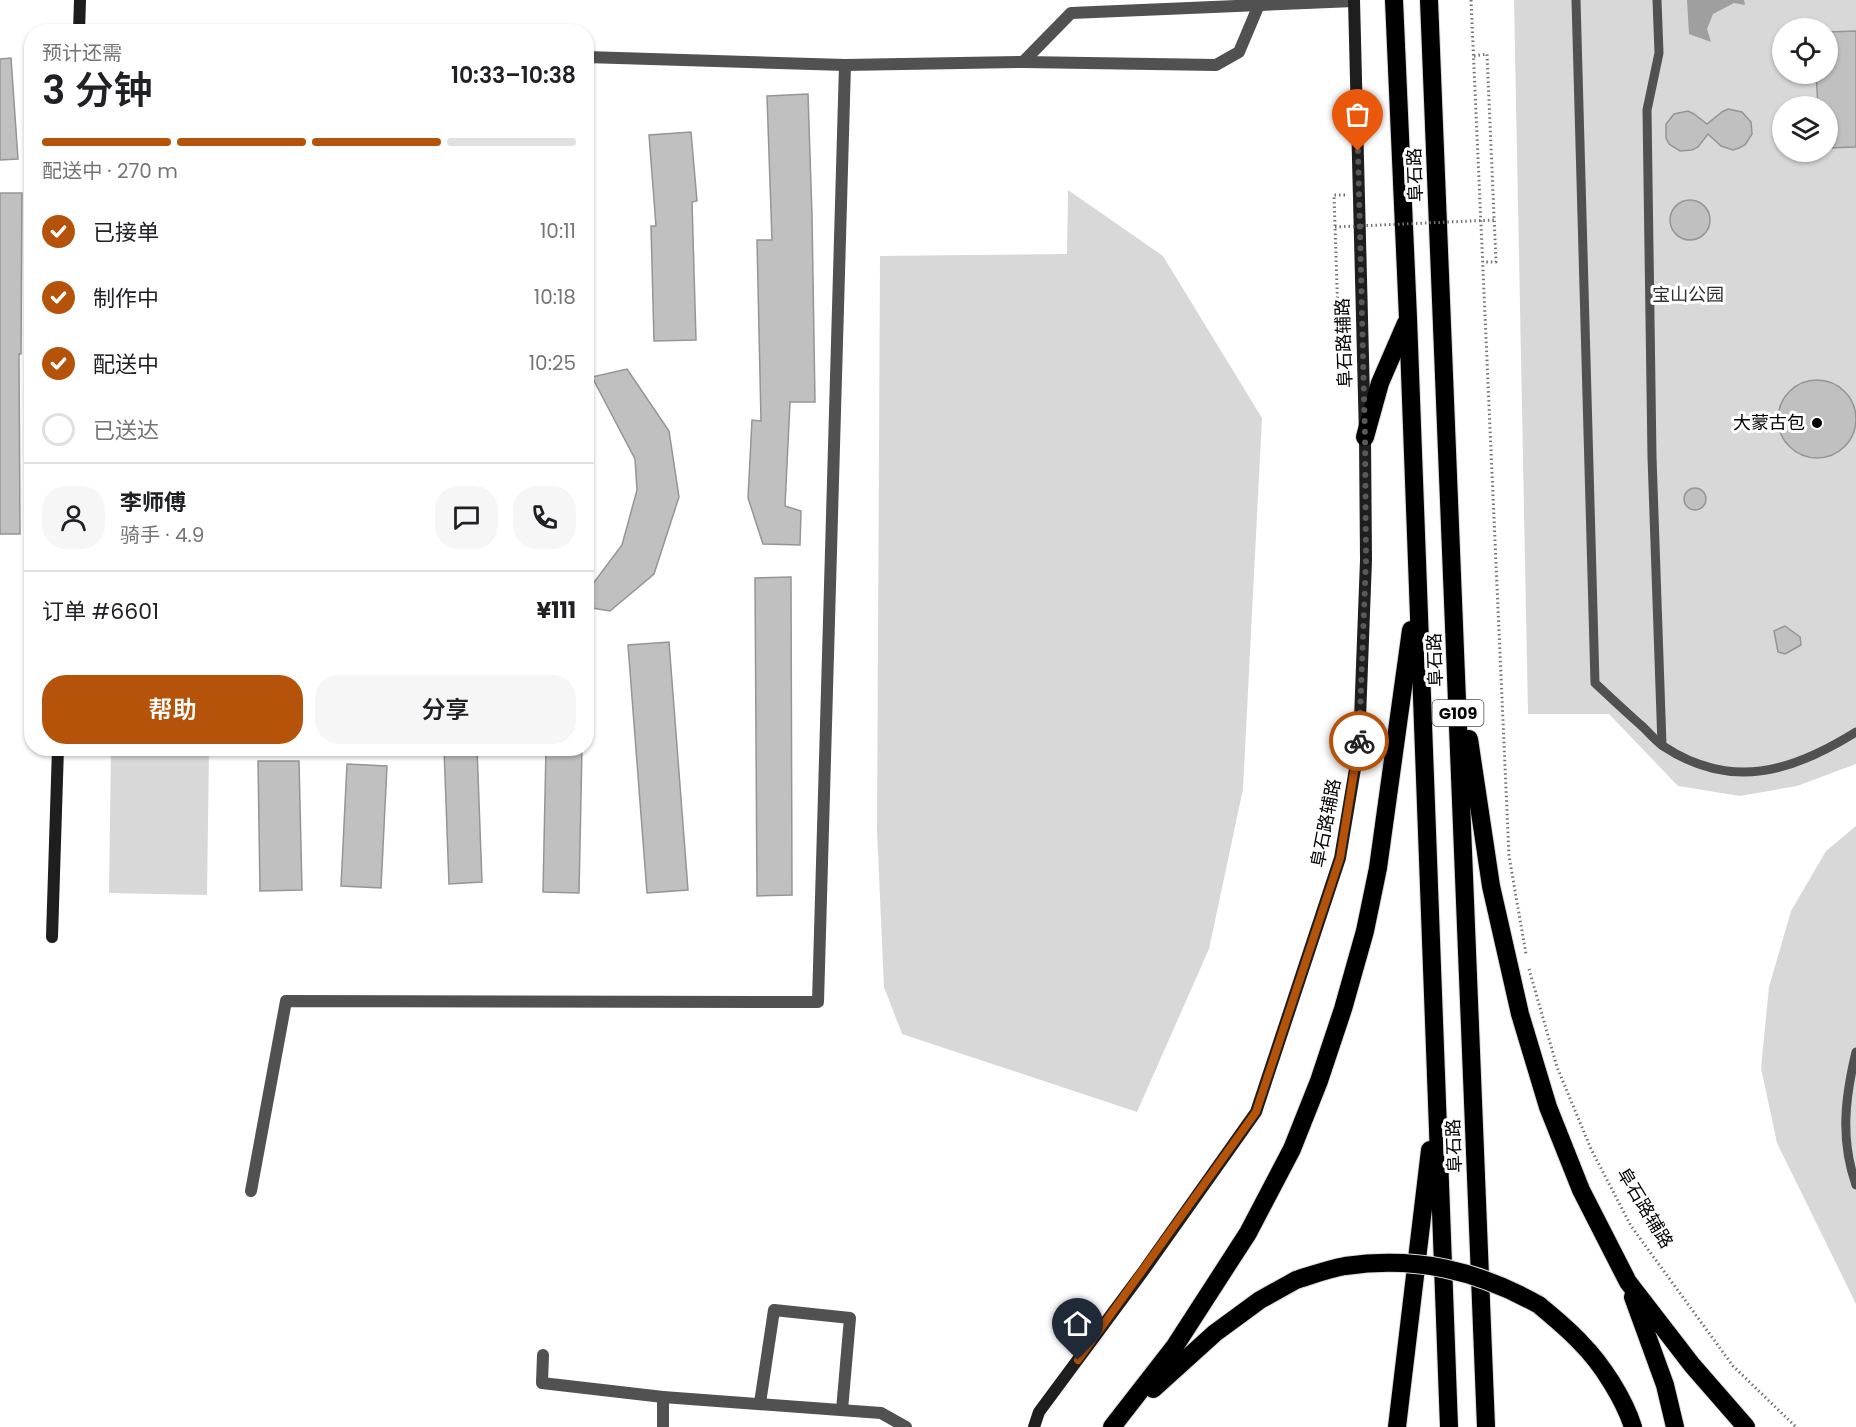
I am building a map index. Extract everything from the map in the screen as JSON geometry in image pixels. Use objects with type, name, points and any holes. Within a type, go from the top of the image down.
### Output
[{"type":"highway","name":"阜石路","points":[[1394,0],[1449,1427]]},
{"type":"highway","name":"阜石路","points":[[1429,0],[1486,1427]]},
{"type":"highway","points":[[1365,437],[1380,383],[1408,318]]},
{"type":"highway","points":[[1115,1424],[1175,1346],[1248,1233],[1292,1149],[1318,1081],[1343,1009],[1362,942],[1378,868],[1418,578]]},
{"type":"highway","points":[[1456,650],[1491,886],[1520,1014],[1548,1107],[1577,1180],[1628,1282],[1665,1385],[1674,1427]]},
{"type":"highway","points":[[1397,1427],[1437,1095]]},
{"type":"highway","points":[[1115,1424],[1215,1333],[1260,1300],[1296,1280],[1343,1267],[1388,1262],[1425,1264],[1472,1274],[1509,1288],[1539,1305],[1582,1344],[1609,1379],[1633,1427]]},
{"type":"highway","points":[[1628,1282],[1692,1365],[1746,1427]]},
{"type":"main road","points":[[80,0],[80,24]]},
{"type":"main road","name":"阜石路辅路","points":[[1034,1427],[1040,1412],[1256,1112],[1340,858],[1359,745],[1366,560],[1354,1]]},
{"type":"main road","points":[[52,937],[58,756]]},
{"type":"street","points":[[1023,62],[1071,14],[1354,1]]},
{"type":"street","points":[[594,57],[845,65],[1023,62],[1216,65],[1239,52],[1258,6]]},
{"type":"street","points":[[251,1191],[286,1001],[818,1002],[845,65]]},
{"type":"street","points":[[760,1403],[774,1310],[850,1318],[842,1410]]},
{"type":"street","points":[[543,1354],[542,1383],[663,1397],[881,1413],[906,1427]]},
{"type":"street","points":[[663,1397],[663,1427]]},
{"type":"lane","points":[[1576,0],[1595,683],[1662,745],[1691,760],[1721,771],[1769,770],[1803,761],[1856,732]]},
{"type":"lane","points":[[1657,0],[1659,53],[1647,110],[1652,457],[1662,745]]},
{"type":"lane","points":[[1856,1052],[1847,1088],[1845,1126],[1849,1164],[1856,1185]]},
{"type":"path","name":"阜石路辅路","points":[[1472,0],[1509,856],[1527,962],[1557,1067],[1591,1149],[1631,1226],[1733,1366],[1796,1427]]},
{"type":"path","points":[[1474,56],[1487,54],[1496,262],[1483,262]]},
{"type":"path","points":[[1334,195],[1339,348]]},
{"type":"path","points":[[1335,226],[1494,220]]},
{"type":"green space","name":"宝山公园","points":[[1514,0],[1856,0],[1856,764],[1797,786],[1740,796],[1678,786],[1609,714],[1528,714]]},
{"type":"green space","points":[[1068,190],[1163,256],[1262,418],[1243,789],[1209,949],[1137,1112],[902,1034],[884,987],[877,831],[880,256],[1067,254]]},
{"type":"green space","points":[[111,756],[209,756],[207,895],[109,893]]},
{"type":"green space","points":[[1856,826],[1856,1304],[1777,1143],[1761,1068],[1769,987],[1791,911],[1826,851]]},
{"type":"shaded area","points":[[1687,0],[1744,0],[1745,5],[1734,3],[1713,14],[1707,29],[1711,42],[1689,34]]},
{"type":"building","points":[[1856,31],[1856,147],[1838,148],[1838,96],[1817,96],[1817,84],[1838,84],[1838,32]]},
{"type":"building","points":[[11,58],[18,159],[0,160],[0,59]]},
{"type":"building","points":[[808,94],[815,402],[790,402],[785,506],[801,511],[800,545],[763,544],[748,498],[752,420],[761,421],[757,240],[772,240],[767,96]]},
{"type":"building","points":[[1728,109],[1742,112],[1751,122],[1752,134],[1745,145],[1733,150],[1721,146],[1708,134],[1698,147],[1692,150],[1680,151],[1669,144],[1666,138],[1666,124],[1674,114],[1688,111],[1707,124]]},
{"type":"building","points":[[691,132],[697,201],[692,202],[696,340],[654,341],[651,226],[656,226],[649,135]]},
{"type":"building","points":[[0,193],[22,193],[21,354],[19,354],[20,534],[0,534]]},
{"type":"building","points":[[1690,200],[1704,206],[1710,220],[1704,234],[1690,240],[1676,234],[1670,220],[1676,206]]},
{"type":"building","points":[[627,369],[669,431],[679,497],[654,574],[610,611],[594,608],[594,582],[622,545],[637,490],[635,459],[594,381],[594,377]]},
{"type":"building","name":"大蒙古包","points":[[1817,380],[1832,383],[1844,392],[1853,404],[1856,419],[1853,434],[1844,446],[1832,455],[1817,458],[1802,455],[1790,446],[1781,434],[1778,419],[1781,404],[1790,392],[1802,383]]},
{"type":"building","points":[[1695,488],[1703,491],[1706,499],[1703,507],[1695,510],[1687,507],[1684,499],[1687,491]]},
{"type":"building","points":[[791,577],[792,895],[757,896],[755,578]]},
{"type":"building","points":[[1785,626],[1800,637],[1801,645],[1785,654],[1778,652],[1774,631]]},
{"type":"building","points":[[669,642],[688,890],[647,893],[628,645]]},
{"type":"building","points":[[444,756],[477,756],[482,882],[449,884]]},
{"type":"building","points":[[546,756],[582,756],[579,893],[543,892]]},
{"type":"building","points":[[258,761],[299,761],[302,890],[260,891]]},
{"type":"building","points":[[347,764],[387,766],[381,888],[341,886]]},
{"type":"way so far","points":[[1358,151],[1366,560],[1359,741]]},
{"type":"place","name":"大蒙古包","points":[[1817,423]]},
{"type":"route","points":[[1078,1360],[1256,1112],[1340,858],[1359,741]]}]
